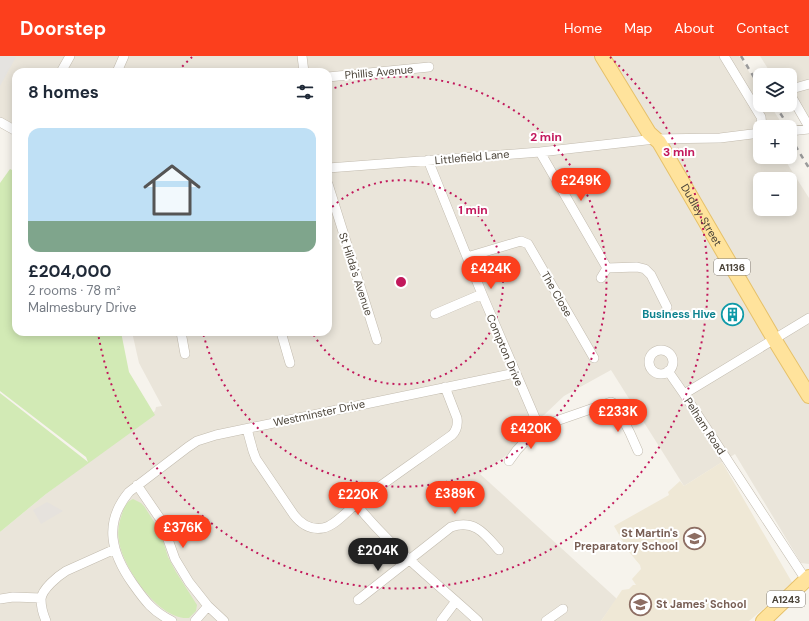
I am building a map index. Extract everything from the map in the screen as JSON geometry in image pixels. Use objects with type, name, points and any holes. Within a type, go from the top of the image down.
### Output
[{"type":"main road","name":"A1136","points":[[602,56],[649,133],[655,139]]},
{"type":"main road","name":"Dudley Street","points":[[655,139],[659,142],[809,396]]},
{"type":"main road","name":"A1243","points":[[763,621],[808,579]]},
{"type":"street","points":[[63,68],[70,56]]},
{"type":"street","points":[[119,68],[124,56]]},
{"type":"street","points":[[302,56],[304,68]]},
{"type":"street","points":[[724,56],[761,120]]},
{"type":"street","name":"Phillis Avenue","points":[[332,77],[429,67]]},
{"type":"street","points":[[797,87],[809,84]]},
{"type":"street","points":[[797,107],[809,128],[797,130]]},
{"type":"street","points":[[0,122],[12,129]]},
{"type":"street","name":"Littlefield Lane","points":[[332,168],[540,152],[655,139],[720,138],[753,134]]},
{"type":"street","points":[[540,152],[606,266]]},
{"type":"street","name":"Compton Drive","points":[[428,160],[482,294],[539,427]]},
{"type":"street","name":"St Hilda's Avenue","points":[[332,196],[378,340]]},
{"type":"street","name":"The Close","points":[[467,257],[521,241],[528,244],[594,358]]},
{"type":"street","points":[[601,278],[606,266]]},
{"type":"street","points":[[606,266],[637,267],[645,269],[651,275],[667,307]]},
{"type":"street","points":[[435,314],[482,294]]},
{"type":"street","name":"Pelham Road","points":[[808,579],[684,394],[809,318]]},
{"type":"street","points":[[182,336],[185,354]]},
{"type":"street","points":[[282,336],[290,363]]},
{"type":"street","points":[[668,371],[684,394]]},
{"type":"street","name":"Westminster Drive","points":[[172,621],[161,616],[150,607],[124,571],[115,549],[113,527],[116,514],[124,498],[137,485],[197,441],[247,429],[515,373]]},
{"type":"street","points":[[247,429],[252,452],[294,515],[304,524],[316,528],[323,528],[330,526],[356,504],[455,432],[458,422],[446,387]]},
{"type":"street","points":[[509,461],[517,450],[539,427],[611,402],[615,404],[638,452]]},
{"type":"street","points":[[137,485],[161,520],[175,558],[198,595],[224,621]]},
{"type":"street","points":[[356,504],[377,529],[410,561],[478,621]]},
{"type":"street","points":[[358,600],[452,527],[460,524],[478,528],[499,550]]},
{"type":"street","points":[[46,621],[43,613],[41,598],[52,582],[62,573],[115,549]]},
{"type":"street","points":[[0,599],[41,598]]},
{"type":"street","points":[[441,621],[456,601]]},
{"type":"street","points":[[195,621],[208,606]]},
{"type":"street","points":[[546,621],[563,609]]},
{"type":"shaded area","points":[[0,56],[739,56],[753,78],[753,112],[774,112],[780,120],[753,120],[753,164],[787,164],[793,172],[753,172],[753,216],[797,216],[797,179],[809,198],[809,564],[801,563],[735,454],[684,486],[611,370],[564,396],[544,415],[530,422],[515,447],[480,474],[616,598],[601,621],[0,621],[0,532],[46,494],[155,411],[156,407],[162,406],[139,363],[133,336],[332,336],[332,68],[12,68],[12,134],[0,127]]},
{"type":"shaded area","points":[[0,56],[16,57],[0,86]]},
{"type":"shaded area","points":[[760,56],[809,56],[809,134],[795,112],[797,112],[797,68],[768,68]]},
{"type":"shaded area","name":"St Martin's Preparatory School","points":[[722,462],[793,584],[749,621],[601,621],[622,590],[629,589],[633,585],[636,585],[632,579],[641,569],[640,565],[629,552],[614,526],[669,495],[668,492],[680,481],[684,486]]},
{"type":"shaded area","points":[[47,502],[63,511],[41,524],[33,510]]},
{"type":"green space","points":[[10,169],[12,170],[12,336],[122,336],[129,372],[155,415],[46,494],[0,532],[0,393],[88,462],[86,457],[0,391],[0,183]]},
{"type":"green space","points":[[133,499],[144,506],[160,531],[168,557],[197,605],[196,611],[189,618],[178,617],[166,611],[154,602],[144,590],[127,564],[118,538],[118,531],[125,507],[127,503]]},
{"type":"railway","points":[[741,56],[753,76]]},
{"type":"railway","points":[[779,112],[785,120]]},
{"type":"railway","points":[[797,148],[809,168]]},
{"type":"place","name":"Business Hive","points":[[732,314]]},
{"type":"place","name":"St Martin's Preparatory School","points":[[694,539]]},
{"type":"place","name":"St James' School","points":[[641,604]]}]
